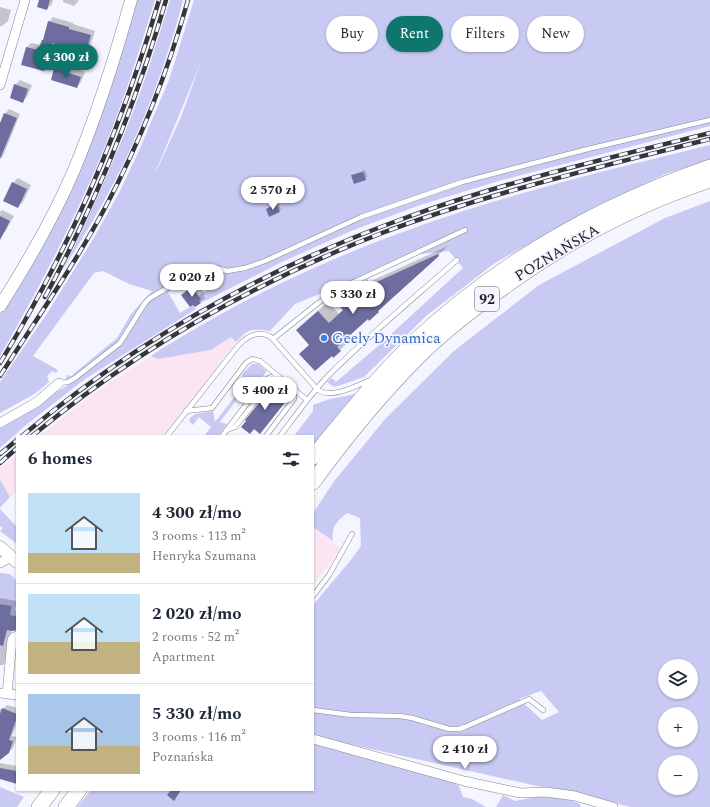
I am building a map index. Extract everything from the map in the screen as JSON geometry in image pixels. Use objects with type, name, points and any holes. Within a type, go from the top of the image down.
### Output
[{"type":"main road","name":"POZNAŃSKA","points":[[314,456],[383,375],[431,327],[474,292],[549,240],[602,211],[681,177],[710,167]]},
{"type":"main road","name":"POZNAŃSKA","points":[[314,481],[338,448],[396,379],[445,332],[484,301],[546,257],[591,231],[654,201],[710,180]]},
{"type":"main road","points":[[39,807],[51,791]]},
{"type":"main road","points":[[66,807],[78,791]]},
{"type":"street","points":[[0,85],[25,0]]},
{"type":"street","points":[[0,306],[36,245],[74,171],[100,103],[131,0]]},
{"type":"street","points":[[0,423],[37,402],[59,383]]},
{"type":"street","points":[[0,547],[14,559]]},
{"type":"street","points":[[0,563],[14,559]]},
{"type":"street","points":[[16,636],[12,640],[4,694],[16,695]]},
{"type":"street","points":[[314,739],[471,782],[520,793],[546,792],[575,796],[595,805],[613,807]]},
{"type":"lane","points":[[59,383],[68,382],[75,378],[120,343],[145,303],[150,298],[206,267],[227,271],[246,268],[265,261],[361,217],[462,182],[584,150],[710,120]]},
{"type":"lane","points":[[273,338],[318,303],[339,289],[465,230]]},
{"type":"lane","points":[[281,435],[307,400],[329,375],[457,260]]},
{"type":"lane","points":[[168,435],[245,339],[250,335],[267,335],[273,338],[317,390],[326,394],[357,386],[383,375]]},
{"type":"lane","points":[[186,411],[212,408],[246,364],[251,360],[260,361],[307,400]]},
{"type":"lane","points":[[223,435],[265,380],[271,377],[283,380]]},
{"type":"lane","points":[[227,430],[235,427],[270,383],[277,382],[294,396],[294,399],[267,435]]},
{"type":"lane","points":[[314,595],[329,575],[352,534]]},
{"type":"lane","points":[[314,710],[351,715],[400,716],[454,730],[465,727],[529,698],[543,710]]},
{"type":"shaded area","points":[[136,0],[155,0],[113,126],[70,225],[0,356],[0,314],[33,260]]},
{"type":"shaded area","points":[[170,0],[183,0],[166,58],[145,115],[114,182],[63,270],[98,195],[130,119],[149,67]]},
{"type":"shaded area","points":[[194,0],[710,0],[710,126],[502,180],[420,205],[351,231],[282,262],[201,303],[199,301],[201,299],[198,296],[217,284],[214,280],[207,282],[201,273],[168,292],[180,313],[193,305],[196,309],[85,379],[26,425],[0,448],[0,427],[75,381],[72,377],[67,380],[67,375],[71,376],[117,338],[131,314],[152,291],[129,284],[103,271],[94,273],[33,356],[58,370],[56,373],[52,371],[47,376],[49,382],[36,393],[0,413],[0,382],[46,315],[92,241],[119,193],[169,80]],"holes":[[[201,62],[181,117],[156,171]]]},
{"type":"shaded area","points":[[710,145],[710,160],[668,173],[598,205],[495,263],[426,316],[364,377],[334,387],[327,382],[332,378],[336,382],[377,347],[463,268],[449,251],[403,256],[346,283],[295,304],[270,331],[251,330],[244,334],[236,342],[231,337],[211,350],[158,359],[151,356],[195,329],[269,289],[385,238],[465,210],[531,191]]},
{"type":"shaded area","points":[[710,201],[710,807],[631,807],[314,736],[314,604],[361,546],[360,518],[347,513],[343,516],[335,525],[333,541],[314,528],[314,512],[335,480],[386,418],[455,350],[539,285],[665,218]],"holes":[[[541,691],[559,712],[542,720],[519,699]]]},
{"type":"shaded area","points":[[232,337],[236,342],[165,435],[41,435],[93,394],[151,356],[158,358],[211,350]]},
{"type":"shaded area","points":[[252,364],[258,364],[267,371],[254,387],[247,386],[220,422],[227,424],[219,435],[205,435],[211,427],[199,417],[193,425],[189,419],[195,414],[213,411],[215,422],[244,385],[242,374]]},
{"type":"shaded area","points":[[355,394],[314,445],[314,435],[295,435],[313,411],[313,405],[330,399]]},
{"type":"shaded area","points":[[16,456],[16,493],[10,497],[0,480],[0,469]]},
{"type":"shaded area","points":[[0,480],[10,497],[0,508]]},
{"type":"shaded area","points":[[0,509],[16,526],[16,543],[0,531],[3,528],[0,526]]},
{"type":"shaded area","points":[[314,528],[341,548],[314,584]]},
{"type":"shaded area","points":[[0,573],[10,574],[16,580],[16,616],[10,615],[12,606],[0,604]]},
{"type":"shaded area","points":[[314,744],[329,746],[452,781],[459,786],[463,797],[472,799],[486,807],[77,807],[90,791],[314,791]]},
{"type":"shaded area","points":[[0,787],[24,797],[17,807],[0,807]]},
{"type":"shaded area","points":[[503,795],[515,801],[546,795],[576,802],[580,804],[581,807],[496,807]]},
{"type":"building","points":[[39,0],[50,0],[47,10],[37,7]]},
{"type":"building","points":[[48,21],[91,35],[86,53],[52,43],[44,71],[21,65],[26,47],[38,50],[43,40]]},
{"type":"building","points":[[54,68],[81,77],[77,88],[51,80]]},
{"type":"building","points":[[14,84],[28,89],[23,103],[10,98]]},
{"type":"building","points":[[4,113],[17,118],[0,159],[0,123]]},
{"type":"building","points":[[363,172],[366,180],[354,184],[351,175]]},
{"type":"building","points":[[12,182],[27,189],[18,208],[3,201]]},
{"type":"building","points":[[276,204],[280,212],[269,217],[266,209]]},
{"type":"building","points":[[0,216],[10,221],[0,240]]},
{"type":"building","points":[[438,254],[439,256],[378,311],[379,312],[369,321],[368,319],[337,347],[341,351],[333,358],[332,356],[315,371],[299,354],[309,345],[296,330],[318,311],[329,323],[343,310],[337,303],[357,288],[359,290]]},
{"type":"building","points":[[192,287],[201,299],[199,301],[201,303],[195,307],[193,305],[190,307],[181,295]]},
{"type":"building","points":[[272,387],[280,393],[281,390],[290,396],[260,434],[254,429],[250,434],[241,427]]},
{"type":"building","points":[[0,604],[12,606],[10,615],[16,616],[16,630],[7,630],[3,646],[0,645]]},
{"type":"building","points":[[2,708],[16,714],[16,720],[9,740],[13,741],[9,753],[0,760],[0,714]]},
{"type":"building","points":[[0,768],[16,771],[16,784],[0,779]]},
{"type":"building","points":[[170,791],[180,791],[174,801],[167,795]]},
{"type":"railway","points":[[0,363],[49,276],[92,187],[128,94],[159,0]]},
{"type":"railway","points":[[45,297],[98,189],[142,77],[166,0]]},
{"type":"railway","points":[[0,376],[55,292],[94,228],[119,181],[153,105],[172,53],[188,0]]},
{"type":"railway","points":[[23,435],[65,401],[156,338],[204,310],[302,260],[405,218],[480,193],[556,171],[710,133]]},
{"type":"railway","points":[[33,435],[113,375],[155,347],[243,296],[288,273],[335,252],[382,233],[462,205],[586,170],[710,139]]},
{"type":"railway","points":[[0,454],[16,441]]},
{"type":"railway","points":[[0,463],[16,449]]},
{"type":"place","name":"Geely Dynamica","points":[[324,338]]}]
